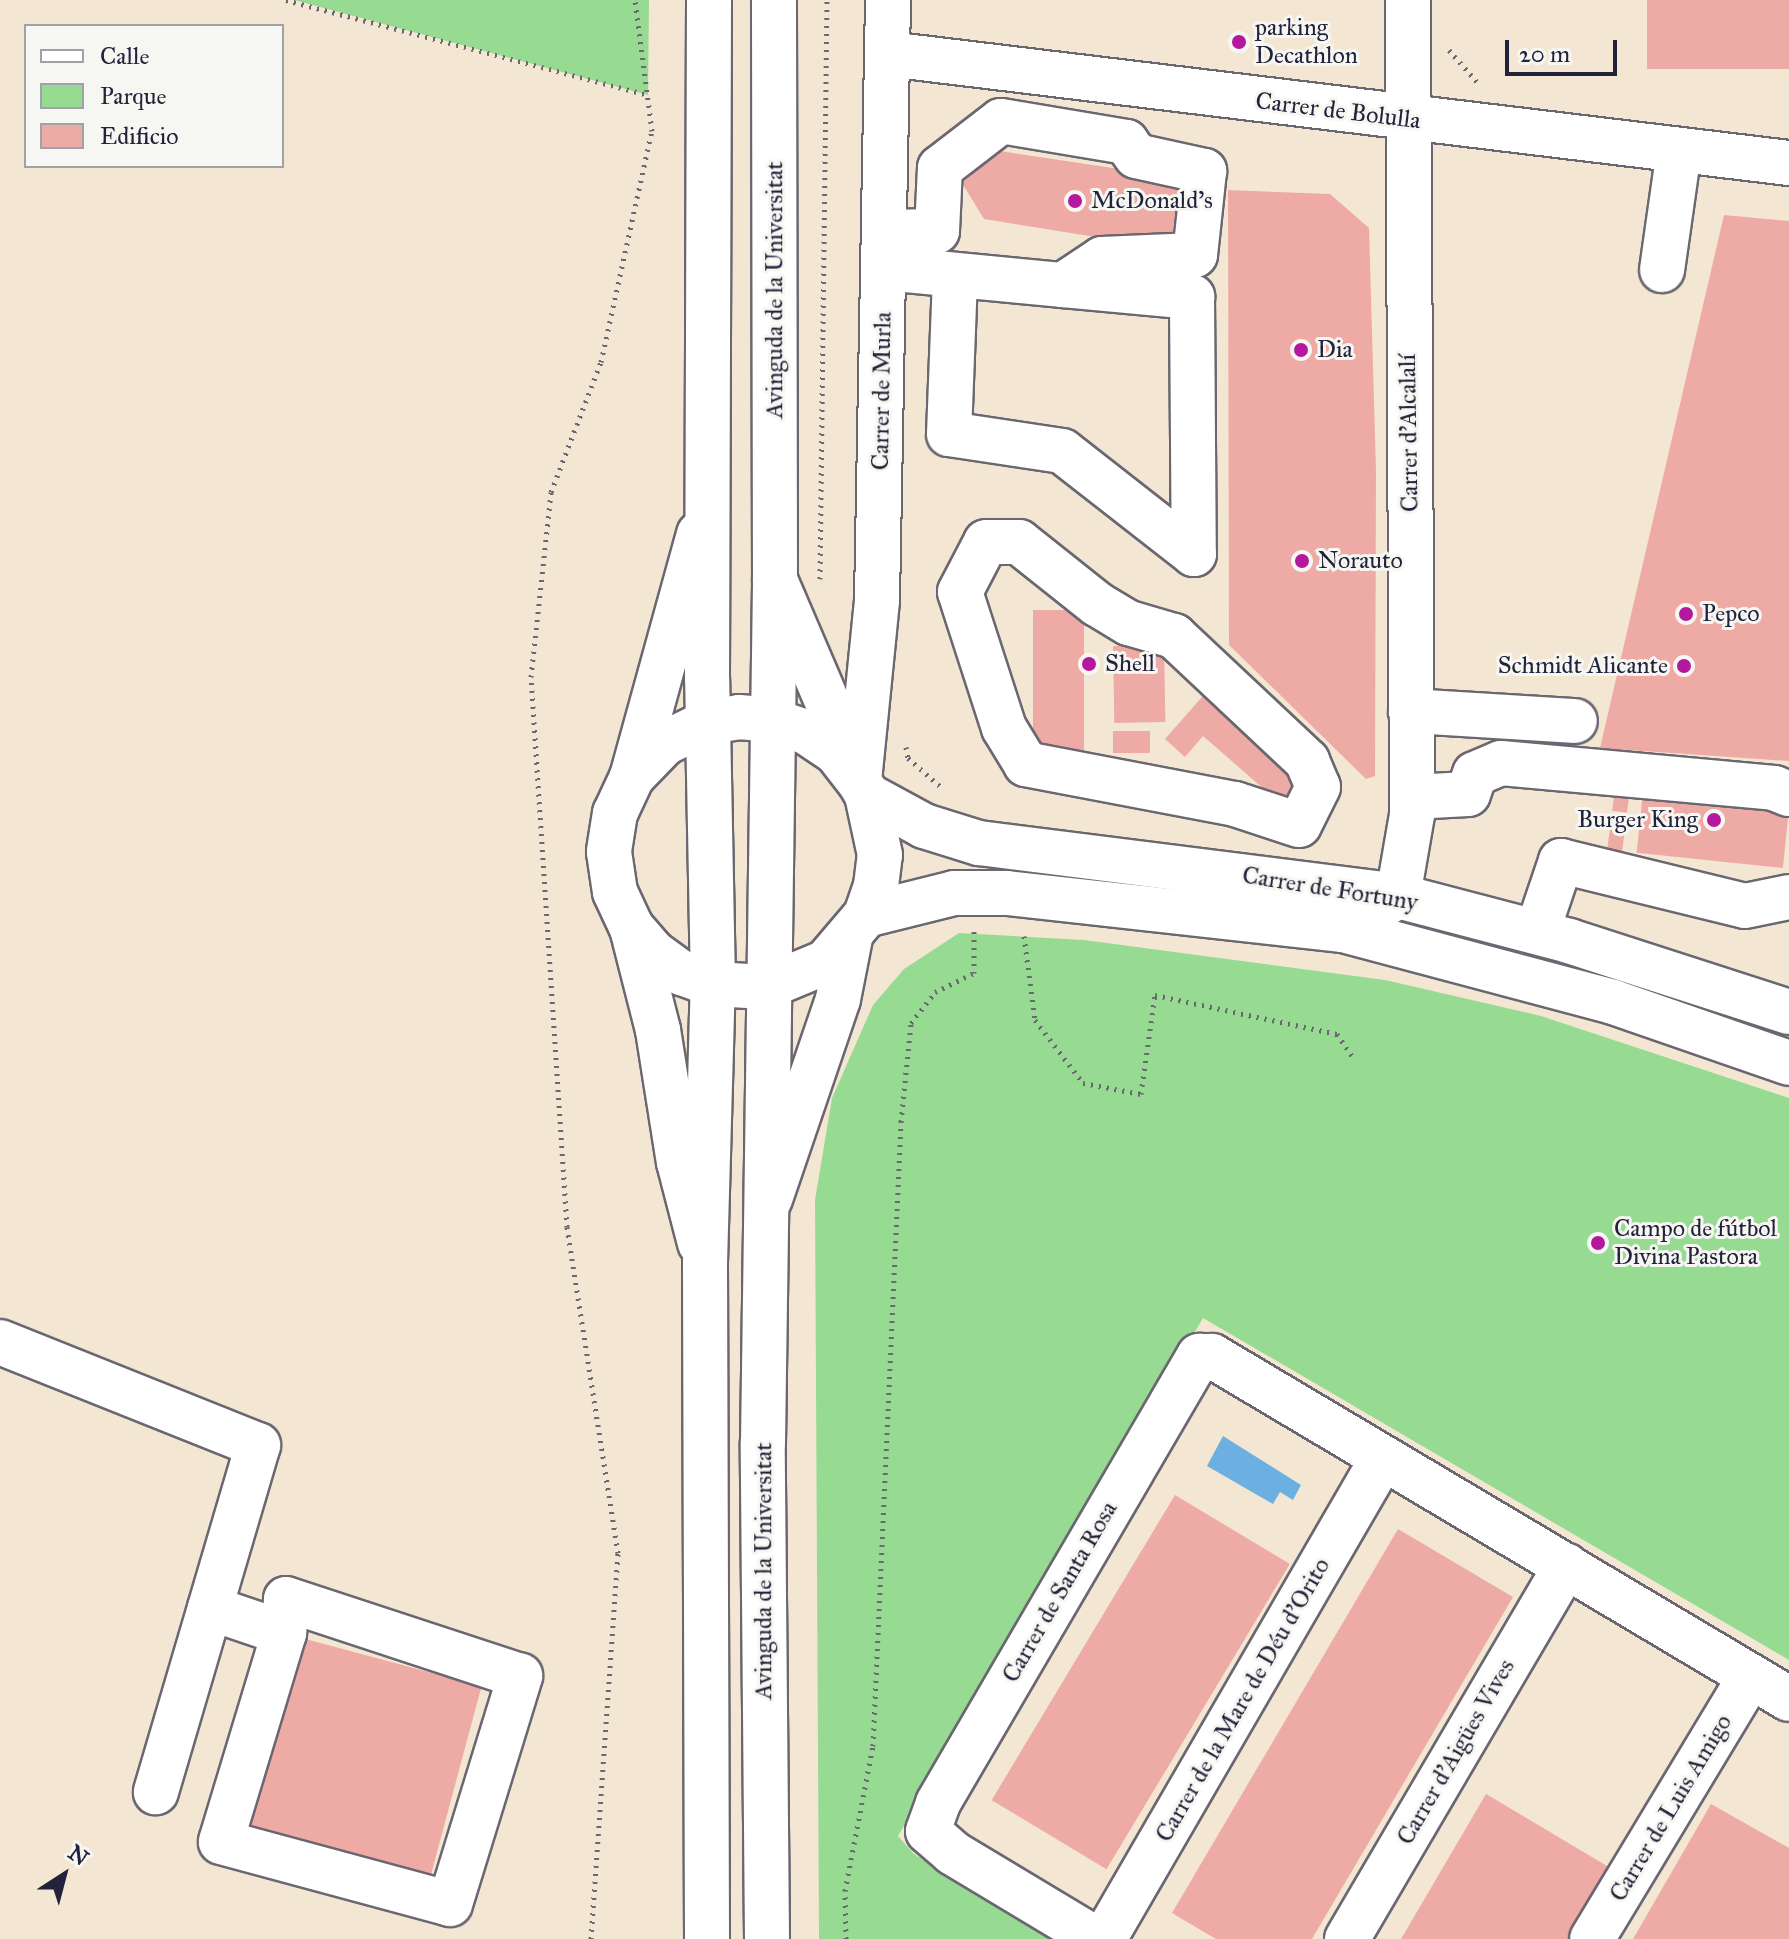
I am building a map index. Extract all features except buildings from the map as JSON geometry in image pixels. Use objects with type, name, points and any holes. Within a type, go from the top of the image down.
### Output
[{"type":"street","name":"Avinguda de la Universitat","points":[[707,1939],[705,1263],[713,984],[708,722],[709,0]]},
{"type":"street","name":"Avinguda de la Universitat","points":[[767,1939],[763,1443],[769,1203],[766,987],[775,580],[774,0]]},
{"type":"street","points":[[775,73],[782,0]]},
{"type":"street","name":"Carrer de Murla","points":[[863,788],[877,600],[888,0]]},
{"type":"street","name":"Carrer d'Alcalalí","points":[[1398,896],[1412,797],[1406,120],[1408,0]]},
{"type":"street","name":"Carrer de Bolulla","points":[[888,54],[1406,120],[1789,163]]},
{"type":"street","points":[[885,250],[937,231],[940,168],[1001,121],[1126,142],[1136,156],[1204,171],[1195,255],[1102,259],[1063,285]]},
{"type":"street","points":[[1662,270],[1679,151]]},
{"type":"street","points":[[885,250],[955,275],[1192,297],[1194,554],[1062,451],[949,434],[955,275]]},
{"type":"street","name":"Avinguda de la Universitat","points":[[705,1263],[632,928],[615,892],[609,852],[615,813],[632,777],[646,713],[679,618],[708,493]]},
{"type":"street","points":[[986,542],[1019,542],[1097,604],[1129,623],[1174,636],[1307,761],[1318,787],[1299,825],[1235,804],[1026,764],[1004,728],[960,592],[986,542]]},
{"type":"street","name":"Avinguda de la Universitat","points":[[769,1203],[838,999],[880,855],[863,788],[841,725],[775,580]]},
{"type":"street","points":[[1411,711],[1575,721]]},
{"type":"street","name":"Avinguda de la Universitat","points":[[632,777],[665,743],[708,722],[771,720],[806,732],[836,752],[863,788]]},
{"type":"street","points":[[1412,797],[1468,794],[1475,774],[1501,763],[1789,794]]},
{"type":"street","name":"Carrer de Fortuny","points":[[863,788],[924,826],[979,843],[1398,896],[1537,932],[1789,1012]]},
{"type":"street","points":[[1537,932],[1561,861],[1745,906],[1789,897]]},
{"type":"street","name":"Carrer de Fortuny","points":[[858,927],[954,893],[1007,893],[1343,930],[1613,1002],[1789,1063]]},
{"type":"street","points":[[1343,930],[1398,896]]},
{"type":"street","name":"Avinguda de la Universitat","points":[[632,928],[673,966],[713,984],[766,987],[826,962],[858,927]]},
{"type":"street","points":[[0,1342],[258,1445],[156,1792]]},
{"type":"street","name":"Carrer de Santa Rosa","points":[[1094,1939],[953,1853],[928,1831],[938,1803],[1199,1356],[1212,1356],[1381,1461]]},
{"type":"street","points":[[1381,1461],[1566,1565],[1789,1699]]},
{"type":"street","name":"Carrer de la Mare de Déu d'Orito","points":[[1104,1939],[1381,1461]]},
{"type":"street","name":"Carrer d'Aigües Vives","points":[[1347,1939],[1566,1565]]},
{"type":"street","points":[[286,1599],[520,1676],[450,1904],[221,1842],[284,1633],[286,1599]]},
{"type":"street","points":[[210,1608],[284,1633]]},
{"type":"street","name":"Carrer de Luis Amigo","points":[[1592,1939],[1750,1677]]},
{"type":"path","points":[[286,0],[648,95]]},
{"type":"path","points":[[591,1939],[618,1553],[567,1227],[531,677],[551,492],[601,362],[652,131],[635,0]]},
{"type":"path","points":[[1441,40],[1487,93]]},
{"type":"path","points":[[1023,927],[1035,1020],[1083,1083],[1141,1094],[1155,995],[1337,1034],[1354,1059]]},
{"type":"green space","points":[[294,0],[649,0],[648,95]]},
{"type":"green space","points":[[959,933],[1084,940],[1385,980],[1541,1016],[1789,1098],[1789,1660],[1203,1318],[898,1836],[914,1854],[1050,1939],[819,1939],[815,1200],[832,1098],[873,1005],[904,969]]},
{"type":"water","points":[[1223,1436],[1301,1485],[1293,1500],[1280,1492],[1273,1504],[1207,1466]]},
{"type":"place","name":"parking Decathlon","points":[[1239,42]]},
{"type":"place","name":"McDonald's","points":[[1075,201]]},
{"type":"place","name":"Dia","points":[[1301,350]]},
{"type":"place","name":"Norauto","points":[[1302,561]]},
{"type":"place","name":"Pepco","points":[[1686,614]]},
{"type":"place","name":"Shell","points":[[1089,664]]},
{"type":"place","name":"Schmidt Alicante","points":[[1684,666]]},
{"type":"place","name":"Burger King","points":[[1714,820]]},
{"type":"place","name":"Campo de fútbol Divina Pastora","points":[[1598,1243]]}]
